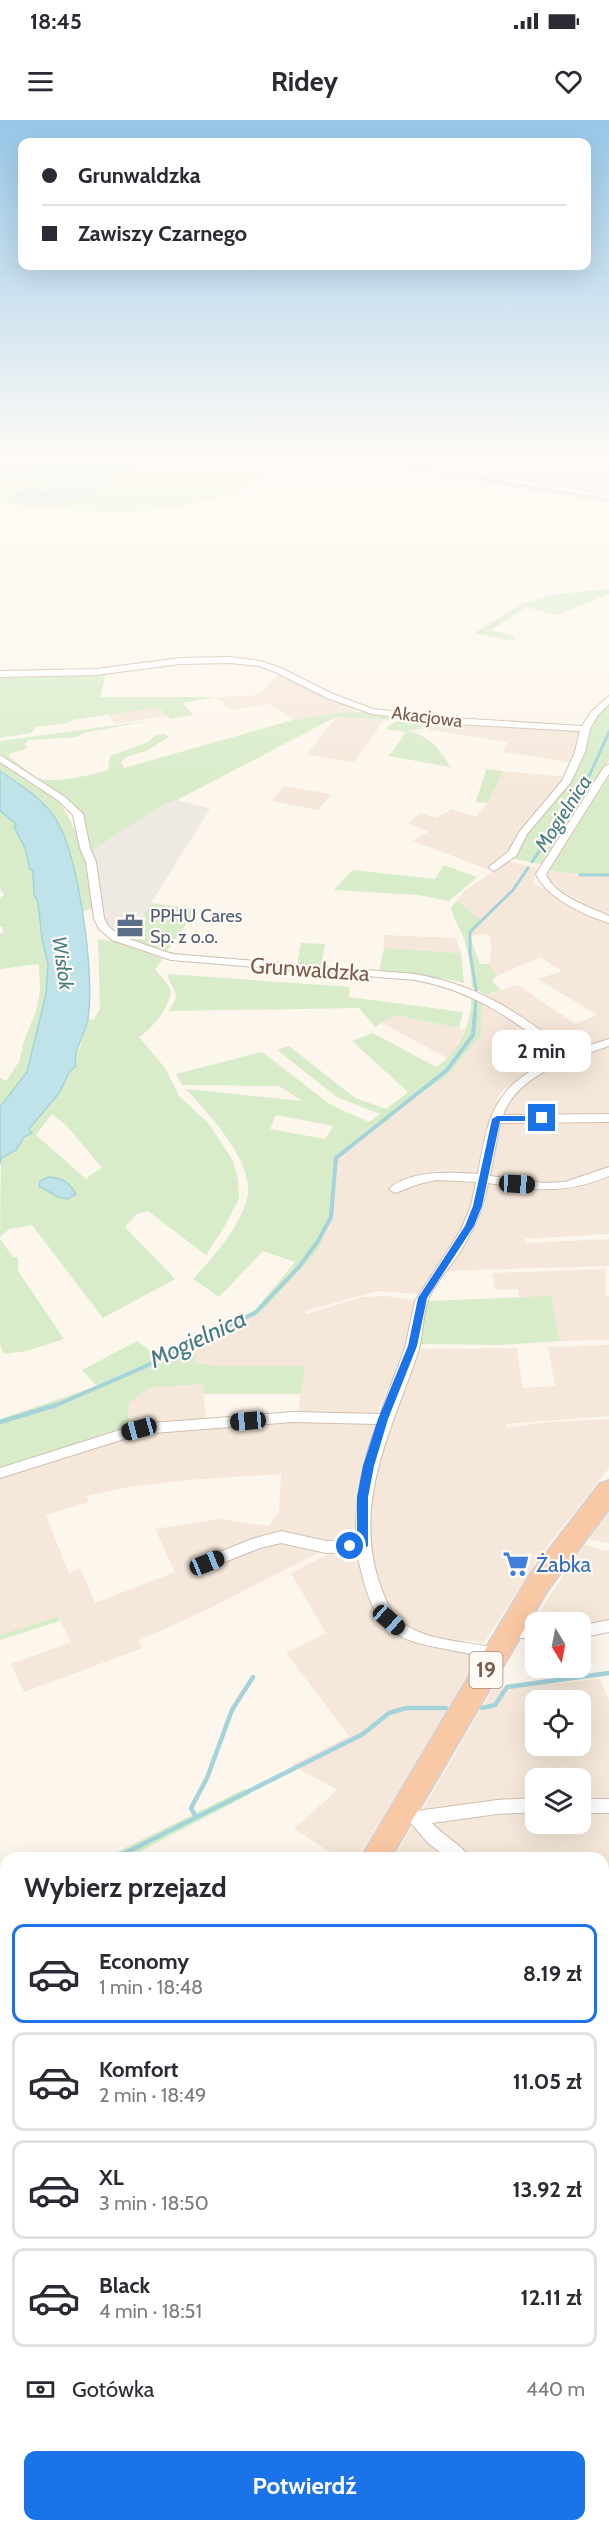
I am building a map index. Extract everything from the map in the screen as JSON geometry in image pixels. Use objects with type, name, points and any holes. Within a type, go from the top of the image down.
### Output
[{"type":"highway","name":"19","points":[[380,1852],[410,1815],[495,1654],[522,1633],[539,1582],[609,1490]]},
{"type":"street","name":"Akacjowa","points":[[0,674],[105,671],[214,659],[246,662],[278,670],[330,696],[372,711],[454,721],[585,729]]},
{"type":"street","points":[[494,868],[512,854],[523,833],[566,782],[580,752],[585,729],[594,714],[609,699]]},
{"type":"street","name":"Grunwaldzka","points":[[0,758],[74,809],[81,821],[85,848],[91,861],[99,918],[110,935],[135,946],[179,958],[415,977],[451,982],[485,996],[568,1057]]},
{"type":"street","points":[[609,767],[541,874],[541,880],[549,889],[609,920]]},
{"type":"street","points":[[495,1654],[429,1640],[399,1629],[389,1620],[372,1584],[362,1546],[363,1497],[368,1466],[383,1419],[412,1346],[423,1298],[470,1226],[477,1206],[497,1119],[505,1099],[515,1088],[539,1072],[568,1057],[609,1042]]},
{"type":"street","points":[[497,1119],[609,1118]]},
{"type":"street","points":[[395,1189],[406,1183],[451,1174],[517,1184],[567,1186],[609,1172]]},
{"type":"street","points":[[0,1473],[139,1429],[293,1417],[383,1419]]},
{"type":"street","points":[[207,1563],[257,1543],[281,1537],[326,1547],[362,1546]]},
{"type":"street","points":[[591,1630],[609,1626]]},
{"type":"street","points":[[410,1815],[525,1805]]},
{"type":"street","points":[[591,1806],[609,1806]]},
{"type":"street","points":[[410,1815],[452,1852]]},
{"type":"shaded area","points":[[279,673],[357,708],[353,711],[293,720],[269,703],[231,710],[216,697],[253,696],[262,692]]},
{"type":"shaded area","points":[[159,707],[168,716],[115,724],[108,714]]},
{"type":"shaded area","points":[[336,717],[384,720],[354,762],[307,755]]},
{"type":"shaded area","points":[[427,719],[581,732],[574,763],[503,752],[508,742],[421,729]]},
{"type":"shaded area","points":[[503,771],[567,777],[503,859],[487,869],[413,841],[429,831],[408,823],[421,813],[436,818],[452,809],[476,817],[488,803]]},
{"type":"shaded area","points":[[284,786],[331,794],[318,810],[272,801]]},
{"type":"shaded area","points":[[177,800],[210,809],[127,941],[117,936],[103,921],[90,852],[160,806]]},
{"type":"shaded area","points":[[508,861],[538,870],[533,883],[609,922],[609,1040],[573,1052],[566,1051],[486,995],[518,985],[575,1024],[597,1015],[538,979],[562,971],[540,957],[497,976],[489,964],[492,950],[489,934],[470,936],[457,901],[464,891]]},
{"type":"shaded area","points":[[549,871],[609,877],[609,915],[553,887],[546,878]]},
{"type":"shaded area","points":[[384,935],[456,938],[461,953],[384,948]]},
{"type":"shaded area","points":[[482,998],[558,1053],[560,1057],[503,1090],[496,1100],[499,1102],[479,1174],[441,1174],[431,1179],[478,1180],[470,1213],[455,1243],[418,1294],[378,1291],[305,1311],[307,1314],[362,1297],[385,1296],[415,1300],[418,1303],[406,1350],[394,1382],[391,1382],[376,1414],[298,1415],[304,1366],[215,1366],[194,1362],[197,1356],[179,1350],[260,1313],[333,1214],[336,1161],[413,1099],[448,1075]]},
{"type":"shaded area","points":[[395,1015],[465,1030],[449,1059],[382,1023]]},
{"type":"shaded area","points":[[609,1044],[609,1115],[502,1115],[523,1083],[565,1061]]},
{"type":"shaded area","points":[[501,1119],[609,1119],[609,1169],[575,1182],[550,1184],[488,1176]]},
{"type":"shaded area","points":[[609,1173],[609,1234],[525,1239],[525,1243],[609,1239],[609,1266],[445,1271],[487,1180],[547,1188]]},
{"type":"shaded area","points":[[605,1269],[606,1296],[609,1296],[609,1340],[560,1341],[551,1297],[519,1298],[518,1289],[495,1290],[492,1273]]},
{"type":"shaded area","points":[[609,1345],[609,1416],[506,1424],[507,1428],[548,1422],[609,1419],[609,1468],[542,1553],[484,1643],[431,1636],[408,1628],[395,1619],[388,1608],[377,1579],[369,1549],[368,1493],[416,1349],[517,1348],[523,1388],[555,1386],[548,1347]]},
{"type":"shaded area","points":[[203,1384],[206,1421],[128,1428],[129,1403],[150,1388]]},
{"type":"shaded area","points":[[292,1420],[375,1423],[376,1428],[362,1474],[356,1507],[356,1541],[348,1545],[329,1545],[273,1532],[266,1544],[292,1542],[326,1549],[206,1610],[138,1641],[143,1648],[24,1692],[11,1664],[71,1642],[58,1616],[0,1635],[0,1476],[139,1432]],"holes":[[[281,1474],[279,1512],[269,1526],[220,1519],[155,1529],[175,1572],[95,1603],[80,1568],[69,1574],[46,1515],[89,1502],[86,1496],[130,1487],[187,1480]]]},
{"type":"shaded area","points":[[609,1510],[609,1543],[587,1539]]},
{"type":"shaded area","points":[[584,1544],[604,1551],[609,1550],[609,1622],[591,1626],[591,1612],[539,1612]]},
{"type":"shaded area","points":[[352,1550],[357,1553],[367,1585],[383,1620],[473,1653],[479,1660],[361,1852],[330,1852],[294,1829],[337,1790],[292,1765],[349,1736],[286,1653],[326,1633],[291,1573],[339,1551]]},
{"type":"shaded area","points":[[600,1679],[609,1701],[609,1801],[591,1802],[591,1768],[525,1768],[525,1802],[434,1813],[422,1810],[493,1689]]},
{"type":"shaded area","points":[[525,1809],[525,1834],[591,1834],[591,1810],[609,1811],[609,1852],[459,1852],[436,1835],[423,1820]]},
{"type":"shaded area","points":[[412,1827],[417,1827],[446,1852],[397,1852]]},
{"type":"green space","points":[[609,589],[609,594],[557,615],[526,607],[491,630],[516,637],[511,641],[474,633],[524,603],[558,594]]},
{"type":"green space","points":[[106,673],[100,697],[216,697],[182,703],[193,715],[170,719],[159,707],[36,727],[31,733],[0,738],[0,676]]},
{"type":"green space","points":[[609,702],[609,760],[541,864],[514,859],[522,840],[551,803],[595,715]]},
{"type":"green space","points":[[353,711],[402,718],[388,720],[336,717],[177,800],[160,806],[90,852],[85,821],[80,813],[54,796],[71,821],[86,863],[95,908],[81,912],[73,866],[65,841],[31,792],[0,771],[0,741],[154,720],[84,733],[77,737],[29,740],[24,744],[28,748],[10,754],[9,757],[36,777],[61,780],[108,770],[110,756],[150,741],[155,735],[165,734],[169,737],[146,751],[126,757],[121,762],[124,768],[293,720]]},
{"type":"green space","points":[[410,719],[427,719],[421,729],[408,731],[428,739],[450,767],[389,756],[406,732],[385,729],[389,725]]},
{"type":"green space","points":[[486,769],[503,771],[488,803],[476,802]]},
{"type":"green space","points":[[609,777],[609,877],[549,871]]},
{"type":"green space","points":[[0,811],[17,824],[14,827],[25,848],[30,869],[33,871],[34,895],[38,902],[48,964],[43,1015],[27,1072],[0,1107],[0,1078],[6,1081],[19,1062],[24,1041],[37,1008],[40,990],[39,964],[0,969],[0,934],[3,933],[3,927],[0,926],[0,898],[4,895],[0,888]]},
{"type":"green space","points":[[444,865],[477,877],[449,901],[419,895],[334,890],[353,870],[435,879]]},
{"type":"green space","points":[[457,901],[480,919],[470,937],[480,964],[489,964],[497,976],[492,981],[501,990],[486,995],[472,987],[466,945],[451,907]]},
{"type":"green space","points":[[151,903],[197,909],[167,951],[185,955],[223,957],[223,960],[174,956],[127,941]]},
{"type":"green space","points":[[98,939],[116,942],[163,959],[155,969],[170,989],[168,1002],[155,1023],[139,1037],[165,1068],[179,1096],[209,1124],[233,1161],[238,1180],[239,1199],[206,1255],[148,1211],[137,1214],[125,1227],[175,1279],[103,1318],[32,1225],[9,1229],[0,1237],[1,1158],[16,1150],[24,1137],[32,1133],[29,1130],[59,1093],[75,1063],[88,1019],[93,1020],[100,1009]],"holes":[[[52,1114],[66,1125],[102,1168],[89,1176],[87,1180],[36,1135]]]},
{"type":"green space","points":[[301,943],[325,944],[321,967],[297,966]]},
{"type":"green space","points":[[384,948],[461,953],[464,983],[379,972]]},
{"type":"green space","points":[[167,974],[350,987],[349,997],[463,1012],[459,1028],[395,1015],[375,1027],[359,1008],[168,1011],[176,995]]},
{"type":"green space","points":[[471,994],[482,998],[481,1035],[448,1075],[413,1099],[336,1161],[333,1214],[318,1250],[260,1313],[180,1350],[197,1356],[194,1362],[215,1366],[305,1366],[301,1394],[204,1394],[203,1384],[150,1388],[129,1403],[128,1428],[0,1469],[0,1419],[97,1386],[82,1370],[137,1341],[158,1357],[255,1310],[295,1262],[263,1251],[219,1297],[193,1279],[230,1234],[246,1203],[248,1188],[239,1157],[230,1142],[186,1089],[302,1101],[279,1086],[182,1085],[176,1074],[262,1052],[331,1105],[369,1122],[380,1114],[337,1097],[277,1050],[289,1046],[355,1098],[386,1109],[408,1092],[352,1041],[373,1033],[436,1067],[458,1045],[467,1025]],"holes":[[[276,1115],[333,1126],[325,1139],[270,1129]]]},
{"type":"green space","points":[[0,1239],[13,1257],[18,1257],[18,1271],[64,1339],[26,1351],[4,1354],[0,1344]]},
{"type":"green space","points":[[551,1296],[560,1341],[500,1345],[419,1344],[428,1301]]},
{"type":"green space","points":[[58,1616],[60,1621],[0,1640],[0,1635]]},
{"type":"green space","points":[[244,1789],[250,1794],[139,1852],[117,1852]]},
{"type":"water","name":"Wisłok","points":[[0,771],[47,807],[66,840],[84,918],[90,999],[87,1024],[76,1055],[76,1066],[70,1071],[59,1093],[29,1129],[32,1133],[24,1137],[16,1150],[1,1158],[0,1164],[0,1107],[27,1072],[46,994],[48,964],[42,939],[38,902],[34,895],[33,871],[30,869],[25,848],[14,827],[16,824],[0,811]]},
{"type":"water","points":[[49,1177],[65,1181],[76,1194],[68,1199],[58,1197],[39,1186],[40,1181]]},
{"type":"waterway","name":"Mogielnica","points":[[532,862],[590,774],[609,732]]},
{"type":"waterway","name":"Mogielnica","points":[[476,990],[470,952],[470,932],[513,890],[528,868]]},
{"type":"waterway","points":[[580,875],[609,875]]},
{"type":"waterway","name":"Mogielnica","points":[[475,1014],[476,997]]},
{"type":"waterway","name":"Mogielnica","points":[[52,1407],[144,1367],[255,1313],[299,1267],[318,1241],[331,1217],[336,1158],[447,1070],[473,1035],[475,1013]]},
{"type":"waterway","name":"Mogielnica","points":[[0,1422],[56,1405]]},
{"type":"waterway","points":[[482,1708],[495,1705],[507,1687],[609,1673]]},
{"type":"waterway","points":[[196,1817],[191,1808],[207,1778],[232,1710],[253,1677]]},
{"type":"waterway","points":[[127,1852],[363,1734],[389,1713],[406,1708],[446,1708]]},
{"type":"place","name":"PPHU Cares Sp. z o.o.","points":[[130,926]]},
{"type":"place","name":"Żabka","points":[[516,1564]]},
{"type":"route","points":[[350,1546],[362,1546],[363,1497],[368,1466],[383,1419],[412,1346],[423,1298],[470,1226],[477,1206],[497,1119],[542,1118]]}]
